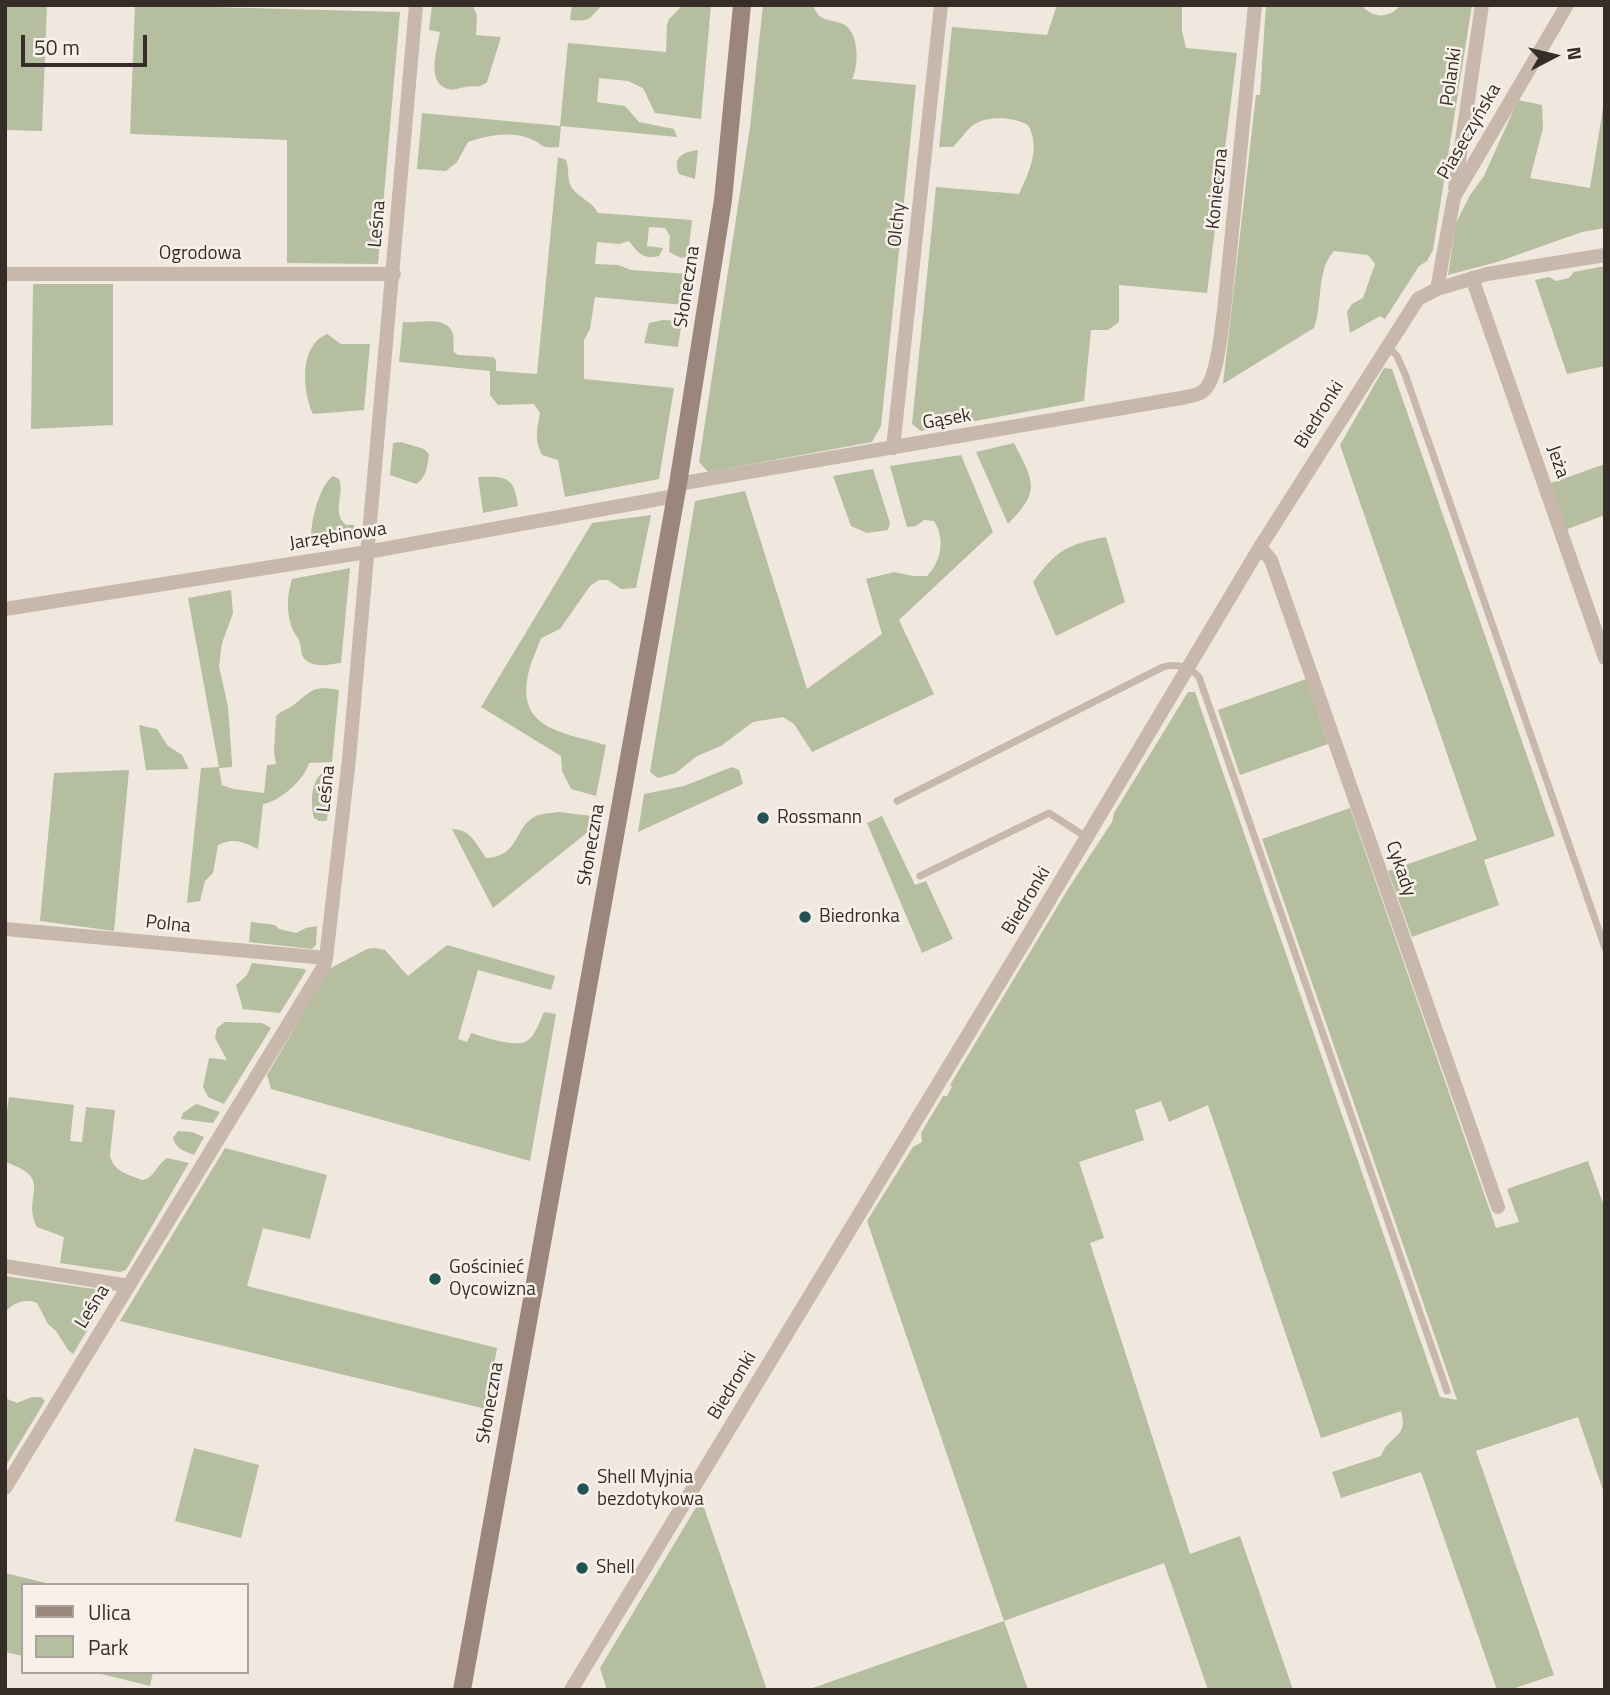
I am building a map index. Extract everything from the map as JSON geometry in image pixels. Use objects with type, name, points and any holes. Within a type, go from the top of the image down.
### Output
[{"type":"main road","name":"Słoneczna","points":[[462,1690],[677,490],[723,200],[742,5]]},
{"type":"street","name":"Leśna","points":[[5,1488],[324,966],[349,759],[416,5]]},
{"type":"street","name":"Olchy","points":[[893,448],[941,5]]},
{"type":"street","name":"Konieczna","points":[[1212,376],[1224,311],[1255,5]]},
{"type":"street","name":"Polanki","points":[[1454,197],[1482,5]]},
{"type":"street","name":"Piaseczyńska","points":[[1437,289],[1454,197],[1567,5]]},
{"type":"street","name":"Biedronki","points":[[571,1690],[1189,670],[1260,547],[1418,299],[1437,289],[1487,274],[1605,255]]},
{"type":"street","name":"Ogrodowa","points":[[5,274],[394,274]]},
{"type":"street","name":"Jeża","points":[[1472,278],[1605,658]]},
{"type":"street","name":"Gąsek","points":[[677,490],[893,448],[1193,395],[1202,392],[1212,376]]},
{"type":"street","name":"Jarzębinowa","points":[[5,609],[367,552],[677,490]]},
{"type":"street","name":"Cykady","points":[[1260,547],[1271,560],[1498,1207]]},
{"type":"street","name":"Polna","points":[[5,929],[326,958]]},
{"type":"street","points":[[5,1266],[129,1286]]},
{"type":"lane","points":[[1387,346],[1397,356],[1405,374],[1605,948]]},
{"type":"lane","points":[[897,801],[1163,667],[1175,665],[1199,677],[1447,1391]]},
{"type":"lane","points":[[920,876],[1049,813],[1087,837]]},
{"type":"green space","points":[[5,5],[47,5],[42,131],[5,130]]},
{"type":"green space","points":[[135,5],[400,12],[378,264],[287,263],[287,140],[130,134]]},
{"type":"green space","points":[[432,5],[473,6],[477,16],[476,35],[501,37],[487,82],[479,86],[450,90],[437,80],[435,64],[440,32],[429,30]]},
{"type":"green space","points":[[572,5],[602,5],[589,18],[577,21],[570,20]]},
{"type":"green space","points":[[683,5],[711,5],[701,119],[655,113],[643,88],[628,81],[599,78],[597,102],[625,106],[639,122],[674,129],[677,137],[561,126],[559,147],[544,146],[520,136],[490,136],[468,142],[457,162],[446,171],[417,169],[422,113],[560,126],[568,43],[666,52],[669,19]]},
{"type":"green space","points":[[763,5],[813,5],[822,18],[850,29],[856,51],[856,67],[852,79],[916,85],[881,426],[872,442],[708,472],[699,462],[750,127]]},
{"type":"green space","points":[[1057,5],[1182,5],[1182,31],[1186,48],[1237,53],[1207,293],[1119,285],[1119,322],[1108,330],[1091,330],[1084,401],[921,431],[912,424],[936,187],[1019,194],[1030,169],[1034,151],[1028,125],[1000,118],[978,122],[953,147],[939,147],[952,27],[1047,35]]},
{"type":"green space","points":[[1266,5],[1361,5],[1371,13],[1381,16],[1391,13],[1401,5],[1472,5],[1433,250],[1427,261],[1419,266],[1385,319],[1380,316],[1350,333],[1347,312],[1352,304],[1363,298],[1375,264],[1368,255],[1334,251],[1322,277],[1314,328],[1223,384],[1256,95],[1260,95]]},
{"type":"green space","points":[[1605,96],[1605,228],[1582,232],[1497,262],[1448,275],[1456,223],[1470,195],[1484,176],[1518,100],[1542,105],[1543,128],[1530,178],[1590,188]]},
{"type":"green space","points":[[698,150],[695,179],[679,174],[677,163],[680,156]]},
{"type":"green space","points":[[558,157],[566,160],[572,188],[598,213],[692,220],[688,256],[681,258],[669,252],[670,236],[665,228],[649,227],[647,246],[663,248],[659,256],[641,255],[629,241],[619,244],[597,242],[595,264],[687,274],[684,305],[595,297],[590,329],[584,340],[584,379],[674,388],[659,479],[565,497],[558,460],[542,455],[539,449],[537,434],[540,413],[534,404],[498,405],[490,395],[490,371],[399,362],[403,322],[431,321],[450,328],[454,352],[458,355],[493,357],[496,360],[496,371],[537,374]]},
{"type":"green space","points":[[1605,266],[1605,366],[1567,374],[1535,280],[1549,277],[1556,281],[1569,278],[1574,272]]},
{"type":"green space","points":[[33,284],[113,284],[113,425],[31,429]]},
{"type":"green space","points":[[663,320],[682,321],[678,347],[644,343],[649,323]]},
{"type":"green space","points":[[327,334],[341,344],[370,344],[364,410],[313,414],[305,381],[307,358],[311,348]]},
{"type":"green space","points":[[1384,368],[1392,369],[1555,836],[1484,860],[1499,905],[1412,937],[1388,871],[1477,840],[1340,445]]},
{"type":"green space","points":[[401,442],[424,449],[429,454],[424,475],[416,484],[390,475],[393,443]]},
{"type":"green space","points":[[1014,443],[1030,477],[1031,486],[1026,503],[1008,524],[976,452]]},
{"type":"green space","points":[[961,455],[993,532],[899,620],[934,694],[812,752],[794,724],[783,717],[753,722],[721,746],[697,756],[676,773],[658,778],[650,772],[695,501],[745,491],[807,689],[882,634],[866,579],[894,572],[927,576],[939,556],[940,535],[934,521],[924,520],[916,526],[907,527],[890,466]]},
{"type":"green space","points":[[1605,464],[1605,515],[1565,530],[1548,484]]},
{"type":"green space","points":[[873,469],[890,523],[888,530],[867,533],[851,526],[833,476]]},
{"type":"green space","points":[[333,476],[339,479],[340,485],[339,515],[346,525],[354,525],[353,538],[312,544],[316,508],[323,488]]},
{"type":"green space","points":[[478,477],[507,480],[514,489],[518,506],[483,513]]},
{"type":"green space","points":[[651,515],[636,588],[621,589],[608,580],[599,580],[590,586],[560,629],[541,638],[528,675],[526,693],[537,718],[561,732],[606,745],[596,796],[571,789],[562,771],[561,756],[481,707],[592,523]]},
{"type":"green space","points":[[1106,537],[1125,602],[1056,636],[1033,582],[1064,550]]},
{"type":"green space","points":[[350,568],[341,663],[312,664],[302,656],[299,641],[290,622],[288,604],[292,579]]},
{"type":"green space","points":[[231,590],[233,613],[222,643],[219,666],[228,707],[232,767],[219,768],[222,785],[264,793],[267,765],[276,764],[276,716],[311,691],[320,688],[339,690],[332,762],[309,763],[290,789],[263,804],[258,849],[238,841],[218,845],[213,873],[205,881],[200,901],[187,903],[201,768],[219,767],[188,598]]},
{"type":"green space","points":[[1306,679],[1328,744],[1240,775],[1218,710]]},
{"type":"green space","points":[[1188,692],[1195,692],[1440,1397],[1457,1400],[1262,839],[1350,808],[1496,1228],[1519,1222],[1507,1189],[1588,1161],[1605,1209],[1605,1496],[1578,1417],[1476,1451],[1554,1675],[1509,1690],[1497,1690],[1421,1472],[1341,1498],[1332,1472],[1381,1456],[1400,1432],[1403,1420],[1401,1411],[1321,1438],[1208,1105],[1169,1122],[1161,1101],[1135,1110],[1144,1140],[1079,1162],[1104,1238],[1090,1243],[1190,1554],[1240,1536],[1293,1690],[1208,1690],[1164,1563],[1004,1621],[867,1221],[913,1147],[922,1142],[921,1133],[943,1096],[947,1096],[952,1087],[950,1085],[1068,889],[1112,822],[1114,813]]},
{"type":"green space","points":[[139,725],[157,729],[168,746],[182,755],[189,769],[146,770]]},
{"type":"green space","points":[[732,767],[739,770],[743,784],[638,832],[644,794],[684,786]]},
{"type":"green space","points":[[129,770],[114,931],[40,921],[54,773]]},
{"type":"green space","points":[[322,773],[331,773],[327,821],[314,818],[312,806],[313,788]]},
{"type":"green space","points":[[559,812],[592,816],[589,831],[493,908],[452,829],[468,834],[486,858],[497,856],[511,847],[529,821],[539,815]]},
{"type":"green space","points":[[882,816],[915,885],[926,881],[953,939],[922,953],[867,823]]},
{"type":"green space","points":[[251,922],[275,925],[279,929],[296,933],[317,926],[316,945],[312,949],[249,942]]},
{"type":"green space","points":[[447,945],[555,976],[551,990],[478,970],[458,1039],[467,1042],[471,1033],[499,1041],[522,1043],[532,1036],[544,1012],[556,1014],[530,1161],[271,1089],[267,1075],[329,969],[367,949],[375,948],[385,950],[408,976]]},
{"type":"green space","points":[[252,963],[306,971],[280,1013],[243,1009],[236,985],[247,975]]},
{"type":"green space","points":[[225,1022],[262,1023],[271,1028],[224,1104],[208,1097],[203,1087],[209,1058],[227,1060],[215,1038],[217,1028]]},
{"type":"green space","points":[[9,1097],[74,1105],[70,1141],[82,1142],[86,1107],[115,1110],[110,1155],[112,1161],[122,1172],[142,1180],[149,1177],[167,1158],[189,1163],[126,1270],[120,1272],[60,1263],[64,1237],[37,1227],[32,1206],[33,1182],[20,1168],[5,1162],[5,1124]]},
{"type":"green space","points":[[196,1104],[220,1112],[213,1123],[181,1119],[183,1113]]},
{"type":"green space","points":[[178,1131],[192,1132],[204,1137],[194,1155],[176,1145],[173,1138]]},
{"type":"green space","points":[[225,1148],[327,1175],[310,1239],[263,1228],[247,1286],[497,1348],[486,1409],[120,1321]]},
{"type":"green space","points":[[5,1276],[108,1291],[109,1294],[73,1354],[48,1324],[37,1303],[20,1302],[5,1312]]},
{"type":"green space","points":[[32,1397],[41,1397],[45,1401],[5,1467],[5,1398],[17,1403]]},
{"type":"green space","points":[[194,1448],[259,1465],[241,1538],[175,1521]]},
{"type":"green space","points":[[701,1499],[767,1690],[607,1690],[600,1668]]},
{"type":"green space","points":[[5,1573],[46,1583],[21,1583],[21,1656],[5,1652]]},
{"type":"green space","points":[[1004,1621],[1028,1690],[807,1690]]},
{"type":"green space","points":[[101,1674],[153,1674],[150,1686]]},
{"type":"place","name":"Rossmann","points":[[763,818]]},
{"type":"place","name":"Biedronka","points":[[805,917]]},
{"type":"place","name":"Gościnieć Oycowizna","points":[[435,1279]]},
{"type":"place","name":"Shell Myjnia bezdotykowa","points":[[583,1489]]},
{"type":"place","name":"Shell","points":[[582,1568]]}]
